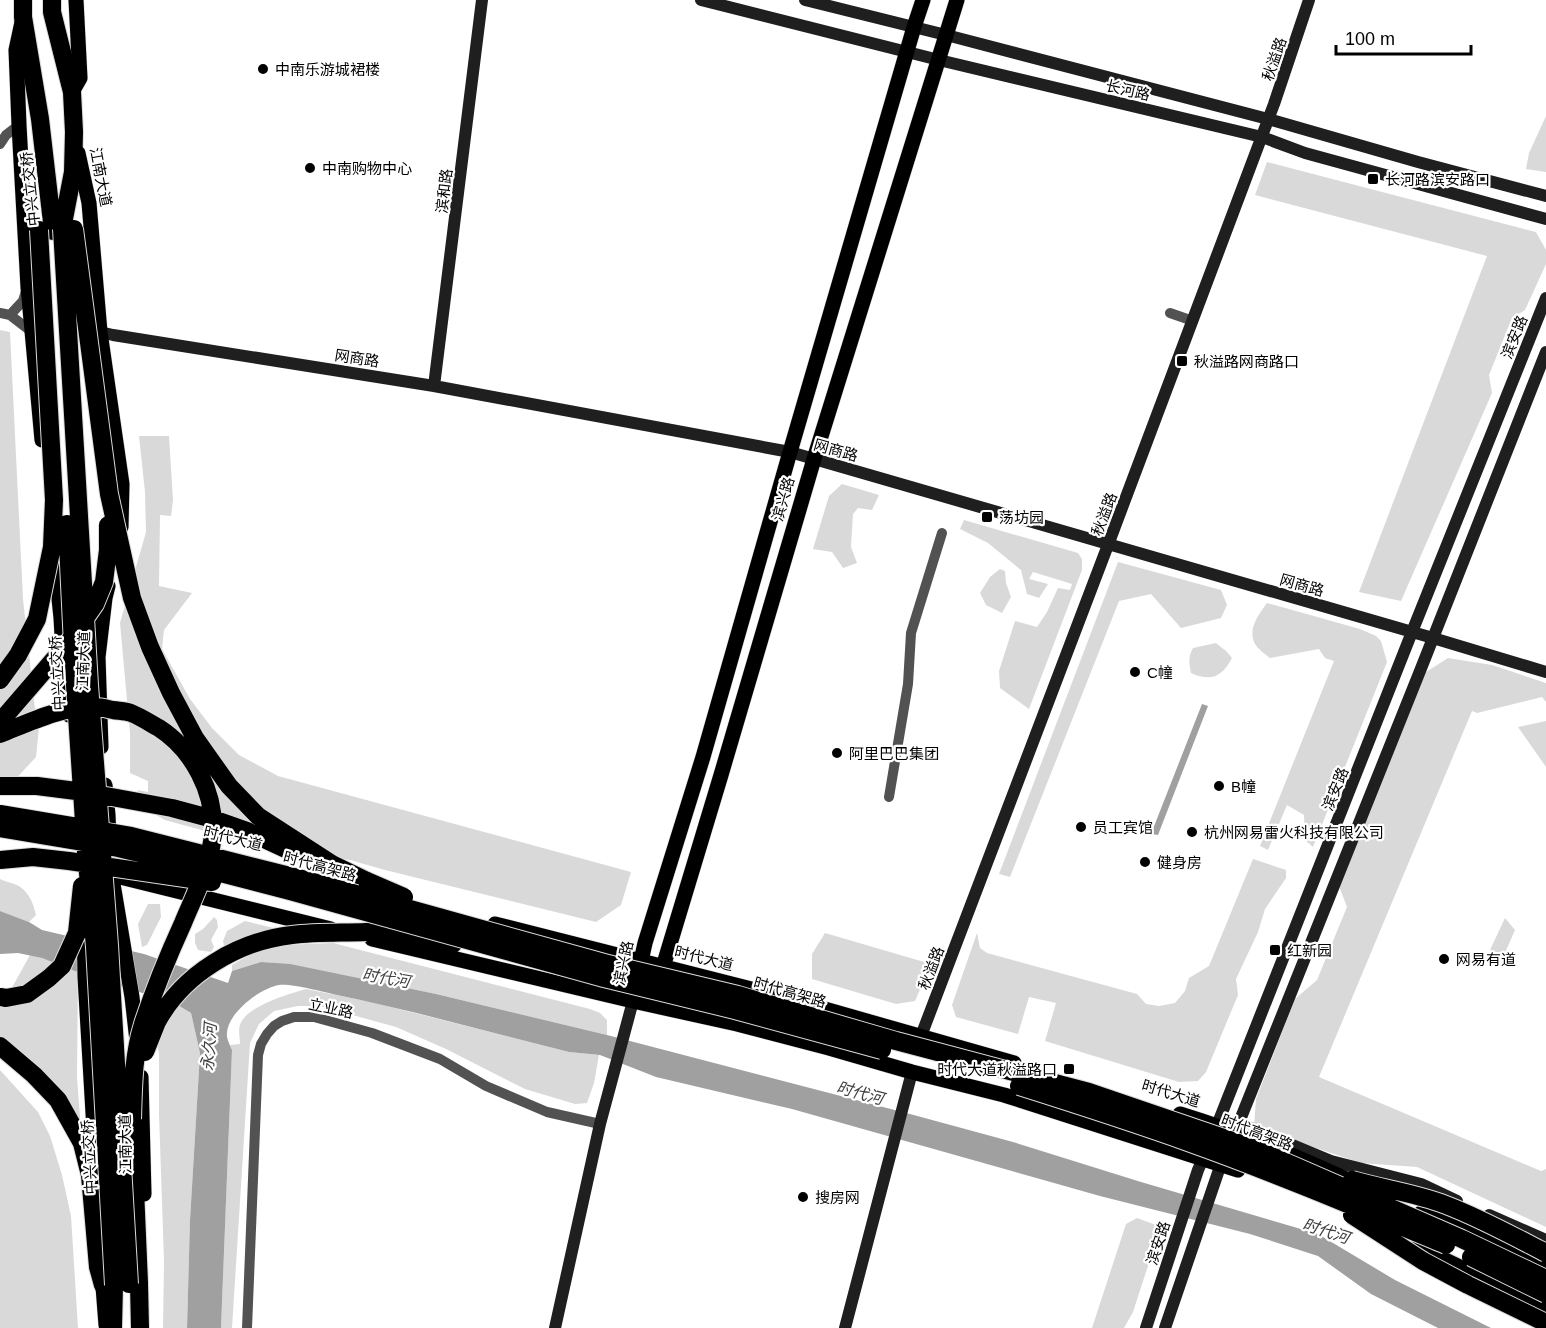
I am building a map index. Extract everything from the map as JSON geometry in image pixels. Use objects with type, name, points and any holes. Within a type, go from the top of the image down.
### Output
[{"type":"highway","name":"江南大道","points":[[52,0],[52,12],[72,92],[74,132]]},
{"type":"highway","name":"中兴立交桥","points":[[23,8],[57,230],[109,957],[121,1284],[113,1328]]},
{"type":"highway","points":[[0,680],[18,655],[37,619],[52,547],[57,230],[73,172],[74,132]]},
{"type":"highway","name":"中兴立交桥","points":[[57,230],[75,685],[86,861],[96,959],[121,1284],[129,1328]]},
{"type":"highway","points":[[57,230],[132,598],[158,665],[195,738],[229,786],[258,816],[332,864],[388,891],[492,932]]},
{"type":"highway","points":[[0,722],[68,643],[95,604],[104,582],[108,550],[109,494]]},
{"type":"highway","points":[[0,734],[66,710],[95,707],[130,712],[166,733],[184,751],[200,772],[208,793],[213,832],[210,852],[198,890],[154,993],[136,1047],[133,1068],[132,1119],[121,1284],[141,1328]]},
{"type":"highway","points":[[0,786],[37,786],[84,792],[172,808],[213,819],[247,831],[288,850],[332,864]]},
{"type":"highway","name":"时代高架路","points":[[0,814],[131,836],[313,882],[604,963],[738,995],[896,1041],[1089,1092],[1233,1141],[1353,1206],[1456,1250],[1546,1294]]},
{"type":"highway","name":"时代高架路","points":[[0,828],[118,848],[255,882],[536,960],[1002,1081],[1188,1142],[1286,1171],[1462,1239],[1546,1279]]},
{"type":"highway","points":[[0,858],[33,857],[69,861],[316,899]]},
{"type":"highway","points":[[0,997],[27,994],[62,966],[77,933],[86,861]]},
{"type":"highway","points":[[132,1119],[137,1083],[146,1051],[158,1022],[187,984],[233,951],[260,941],[291,934],[366,932],[420,937],[536,960]]},
{"type":"highway","points":[[0,1046],[34,1075],[58,1100],[82,1143],[90,1175],[98,1267],[121,1284]]},
{"type":"highway","points":[[1286,1171],[1415,1195],[1474,1216],[1546,1253]]},
{"type":"highway","points":[[1286,1171],[1423,1261],[1546,1323]]},
{"type":"highway","points":[[1470,1229],[1546,1265]]},
{"type":"highway","points":[[1444,1261],[1546,1310]]},
{"type":"main road","points":[[72,92],[80,78],[76,0]]},
{"type":"main road","name":"滨和路","points":[[434,386],[482,0]]},
{"type":"main road","name":"长河路","points":[[701,0],[939,60],[1262,137],[1305,153],[1546,219]]},
{"type":"main road","name":"长河路","points":[[805,0],[946,34],[1269,119],[1546,196]]},
{"type":"main road","name":"滨兴路","points":[[555,1328],[600,1124],[627,1028],[640,961],[703,758],[923,0]]},
{"type":"main road","name":"滨兴路","points":[[633,1001],[663,966],[814,459],[957,0]]},
{"type":"main road","name":"秋溢路","points":[[921,1036],[1269,119],[1309,0]]},
{"type":"main road","name":"江南大道","points":[[23,8],[16,50],[28,287],[62,618],[65,687],[74,751],[79,821],[86,861],[84,901],[86,977],[121,1284],[106,1328]]},
{"type":"main road","name":"江南大道","points":[[74,132],[89,203],[100,332],[122,484],[121,541],[105,598],[98,657],[101,753],[108,815],[111,874],[132,997],[141,1075],[146,1299],[141,1328]]},
{"type":"main road","name":"滨安路","points":[[1146,1328],[1203,1158],[1546,298]]},
{"type":"main road","name":"网商路","points":[[100,332],[434,386],[790,452],[1546,672]]},
{"type":"main road","points":[[1165,1328],[1221,1164],[1546,352]]},
{"type":"main road","points":[[74,751],[87,767],[101,753]]},
{"type":"main road","name":"时代大道","points":[[0,808],[45,814],[136,832],[663,966],[921,1036],[1217,1126],[1237,1127],[1546,1272]]},
{"type":"main road","points":[[0,858],[86,861],[111,874],[321,927],[737,1024],[1004,1095],[1221,1164],[1368,1218],[1546,1302]]},
{"type":"main road","points":[[845,1328],[912,1072]]},
{"type":"main road","points":[[1237,1127],[1331,1161],[1421,1184],[1546,1240]]},
{"type":"main road","points":[[1344,1164],[1390,1199]]},
{"type":"main road","points":[[1421,1213],[1446,1219],[1470,1229]]},
{"type":"main road","points":[[1407,1235],[1428,1252],[1444,1261]]},
{"type":"street","points":[[19,125],[0,143],[20,150]]},
{"type":"street","points":[[28,287],[23,301],[5,314],[32,332]]},
{"type":"street","points":[[1170,313],[1192,321]]},
{"type":"street","points":[[889,797],[908,684],[910,633],[942,533]]},
{"type":"street","name":"立业路","points":[[247,1328],[258,1055],[267,1034],[282,1021],[294,1017],[314,1017],[372,1033],[440,1059],[486,1086],[547,1112],[600,1124]]},
{"type":"shaded area","points":[[1546,116],[1546,172],[1526,169],[1529,153]]},
{"type":"shaded area","points":[[1267,162],[1536,232],[1546,250],[1546,264],[1525,310],[1512,318],[1489,375],[1492,393],[1401,601],[1359,592],[1487,256],[1255,195]]},
{"type":"shaded area","points":[[0,330],[10,332],[23,599],[35,709],[0,725]]},
{"type":"shaded area","points":[[139,436],[169,436],[173,500],[171,516],[160,515],[159,586],[192,593],[164,630],[162,649],[190,699],[212,728],[239,755],[278,776],[631,872],[621,905],[596,922],[350,860],[267,848],[165,820],[137,804],[138,790],[148,792],[148,781],[130,773],[130,733],[120,623],[146,532],[145,492]]},
{"type":"shaded area","points":[[842,484],[879,495],[872,510],[858,508],[853,514],[851,547],[857,563],[843,568],[832,552],[813,549],[829,496]]},
{"type":"shaded area","points":[[964,520],[1078,553],[1082,559],[1082,570],[1029,709],[1000,688],[999,671],[1015,621],[1037,627],[1058,588],[1070,590],[1072,584],[1033,572],[1029,579],[1048,584],[1039,598],[1027,594],[1021,570],[988,543],[960,529]]},
{"type":"shaded area","points":[[1118,562],[1221,590],[1227,605],[1221,618],[1181,628],[1151,594],[1119,601],[1010,877],[999,874]]},
{"type":"shaded area","points":[[1000,569],[1005,571],[1011,597],[1002,613],[986,605],[980,593],[990,577]]},
{"type":"shaded area","points":[[1267,603],[1360,629],[1376,636],[1381,641],[1387,662],[1313,847],[1305,840],[1304,815],[1287,805],[1268,850],[1260,846],[1334,661],[1325,658],[1319,649],[1270,658],[1255,644],[1252,633],[1255,622]]},
{"type":"shaded area","points":[[1216,643],[1232,658],[1224,670],[1210,677],[1191,673],[1189,660],[1193,648]]},
{"type":"shaded area","points":[[1448,658],[1492,665],[1546,683],[1546,702],[1542,697],[1477,713],[1472,711],[1319,1077],[1541,1171],[1546,1169],[1546,1227],[1417,1167],[1361,1163],[1254,1127],[1256,1099],[1295,999],[1317,980],[1347,907],[1339,886],[1426,672]]},
{"type":"shaded area","points":[[1546,721],[1546,767],[1518,727]]},
{"type":"shaded area","points":[[39,727],[36,757],[12,783],[0,784],[0,741]]},
{"type":"shaded area","points":[[1253,859],[1286,870],[1286,878],[1265,909],[1258,932],[1236,979],[1238,995],[1206,1072],[1198,1081],[1179,1082],[1045,1041],[1056,1003],[1029,997],[1018,1034],[956,1017],[952,1005],[977,933],[980,948],[987,953],[1137,994],[1146,1004],[1159,1006],[1175,1003],[1185,991],[1189,978],[1209,966]]},
{"type":"shaded area","points":[[0,879],[19,886],[28,896],[36,915],[29,922],[0,911]]},
{"type":"shaded area","points":[[148,904],[160,904],[161,917],[147,945],[142,947],[138,924]]},
{"type":"shaded area","points":[[214,917],[218,927],[211,940],[214,947],[211,952],[198,950],[195,934]]},
{"type":"shaded area","points":[[1505,918],[1515,930],[1501,962],[1490,950]]},
{"type":"shaded area","points":[[245,921],[286,931],[252,936],[224,946],[223,941],[227,931]]},
{"type":"shaded area","points":[[825,933],[931,964],[915,1001],[896,1004],[812,979],[812,954]]},
{"type":"shaded area","points":[[333,943],[590,1009],[600,1013],[607,1020],[607,1035],[436,994],[273,963],[261,962],[232,971],[232,965],[253,953],[282,945]]},
{"type":"shaded area","points":[[30,955],[53,962],[44,976],[9,993]]},
{"type":"shaded area","points":[[66,967],[78,972],[77,1077],[81,1131],[14,1048],[0,1036],[0,1007],[18,1004],[27,999]]},
{"type":"shaded area","points":[[306,989],[371,1002],[569,1052],[599,1055],[594,1083],[587,1103],[575,1104],[525,1089],[446,1049],[396,1027],[320,1006],[298,1006],[274,1011],[259,1024],[250,1043],[232,1328],[221,1328],[232,1050],[230,1045],[240,1044],[240,1025],[250,1012],[269,1002]]},
{"type":"shaded area","points":[[148,994],[176,1004],[191,1013],[200,1053],[190,1220],[187,1328],[163,1328],[164,1261],[159,1054]]},
{"type":"shaded area","points":[[0,1070],[38,1112],[50,1136],[62,1175],[71,1216],[78,1328],[0,1328]]},
{"type":"shaded area","points":[[1137,1218],[1156,1225],[1159,1232],[1133,1312],[1124,1328],[1092,1328],[1126,1224]]},
{"type":"water","points":[[1202,704],[1208,706],[1158,835],[1151,834]]},
{"type":"water","name":"永久河","points":[[0,911],[29,922],[42,930],[144,954],[228,983],[232,971],[261,962],[290,964],[436,994],[607,1035],[1013,1142],[1318,1234],[1395,1280],[1491,1328],[1438,1328],[1371,1294],[1318,1256],[1250,1234],[1100,1196],[792,1109],[656,1077],[600,1055],[569,1052],[395,1008],[307,988],[279,985],[253,997],[237,1012],[228,1029],[227,1037],[232,1050],[221,1328],[187,1328],[190,1220],[200,1053],[191,1013],[176,1004],[42,958],[18,953],[0,954]]},
{"type":"place","name":"中南乐游城裙楼","points":[[263,69]]},
{"type":"place","name":"中南购物中心","points":[[310,168]]},
{"type":"place","name":"长河路滨安路口","points":[[1373,179]]},
{"type":"place","name":"秋溢路网商路口","points":[[1182,361]]},
{"type":"place","name":"荡坊园","points":[[987,517]]},
{"type":"place","name":"C幢","points":[[1135,672]]},
{"type":"place","name":"阿里巴巴集团","points":[[837,753]]},
{"type":"place","name":"B幢","points":[[1219,786]]},
{"type":"place","name":"员工宾馆","points":[[1081,827]]},
{"type":"place","name":"杭州网易雷火科技有限公司","points":[[1192,832]]},
{"type":"place","name":"健身房","points":[[1145,862]]},
{"type":"place","name":"红新园","points":[[1275,950]]},
{"type":"place","name":"网易有道","points":[[1444,959]]},
{"type":"place","name":"时代大道秋溢路口","points":[[1069,1069]]},
{"type":"place","name":"搜房网","points":[[803,1197]]},
{"type":"water label","name":"时代河","points":[[386,978]]},
{"type":"water label","name":"时代河","points":[[860,1093]]},
{"type":"water label","name":"时代河","points":[[1326,1231]]}]
